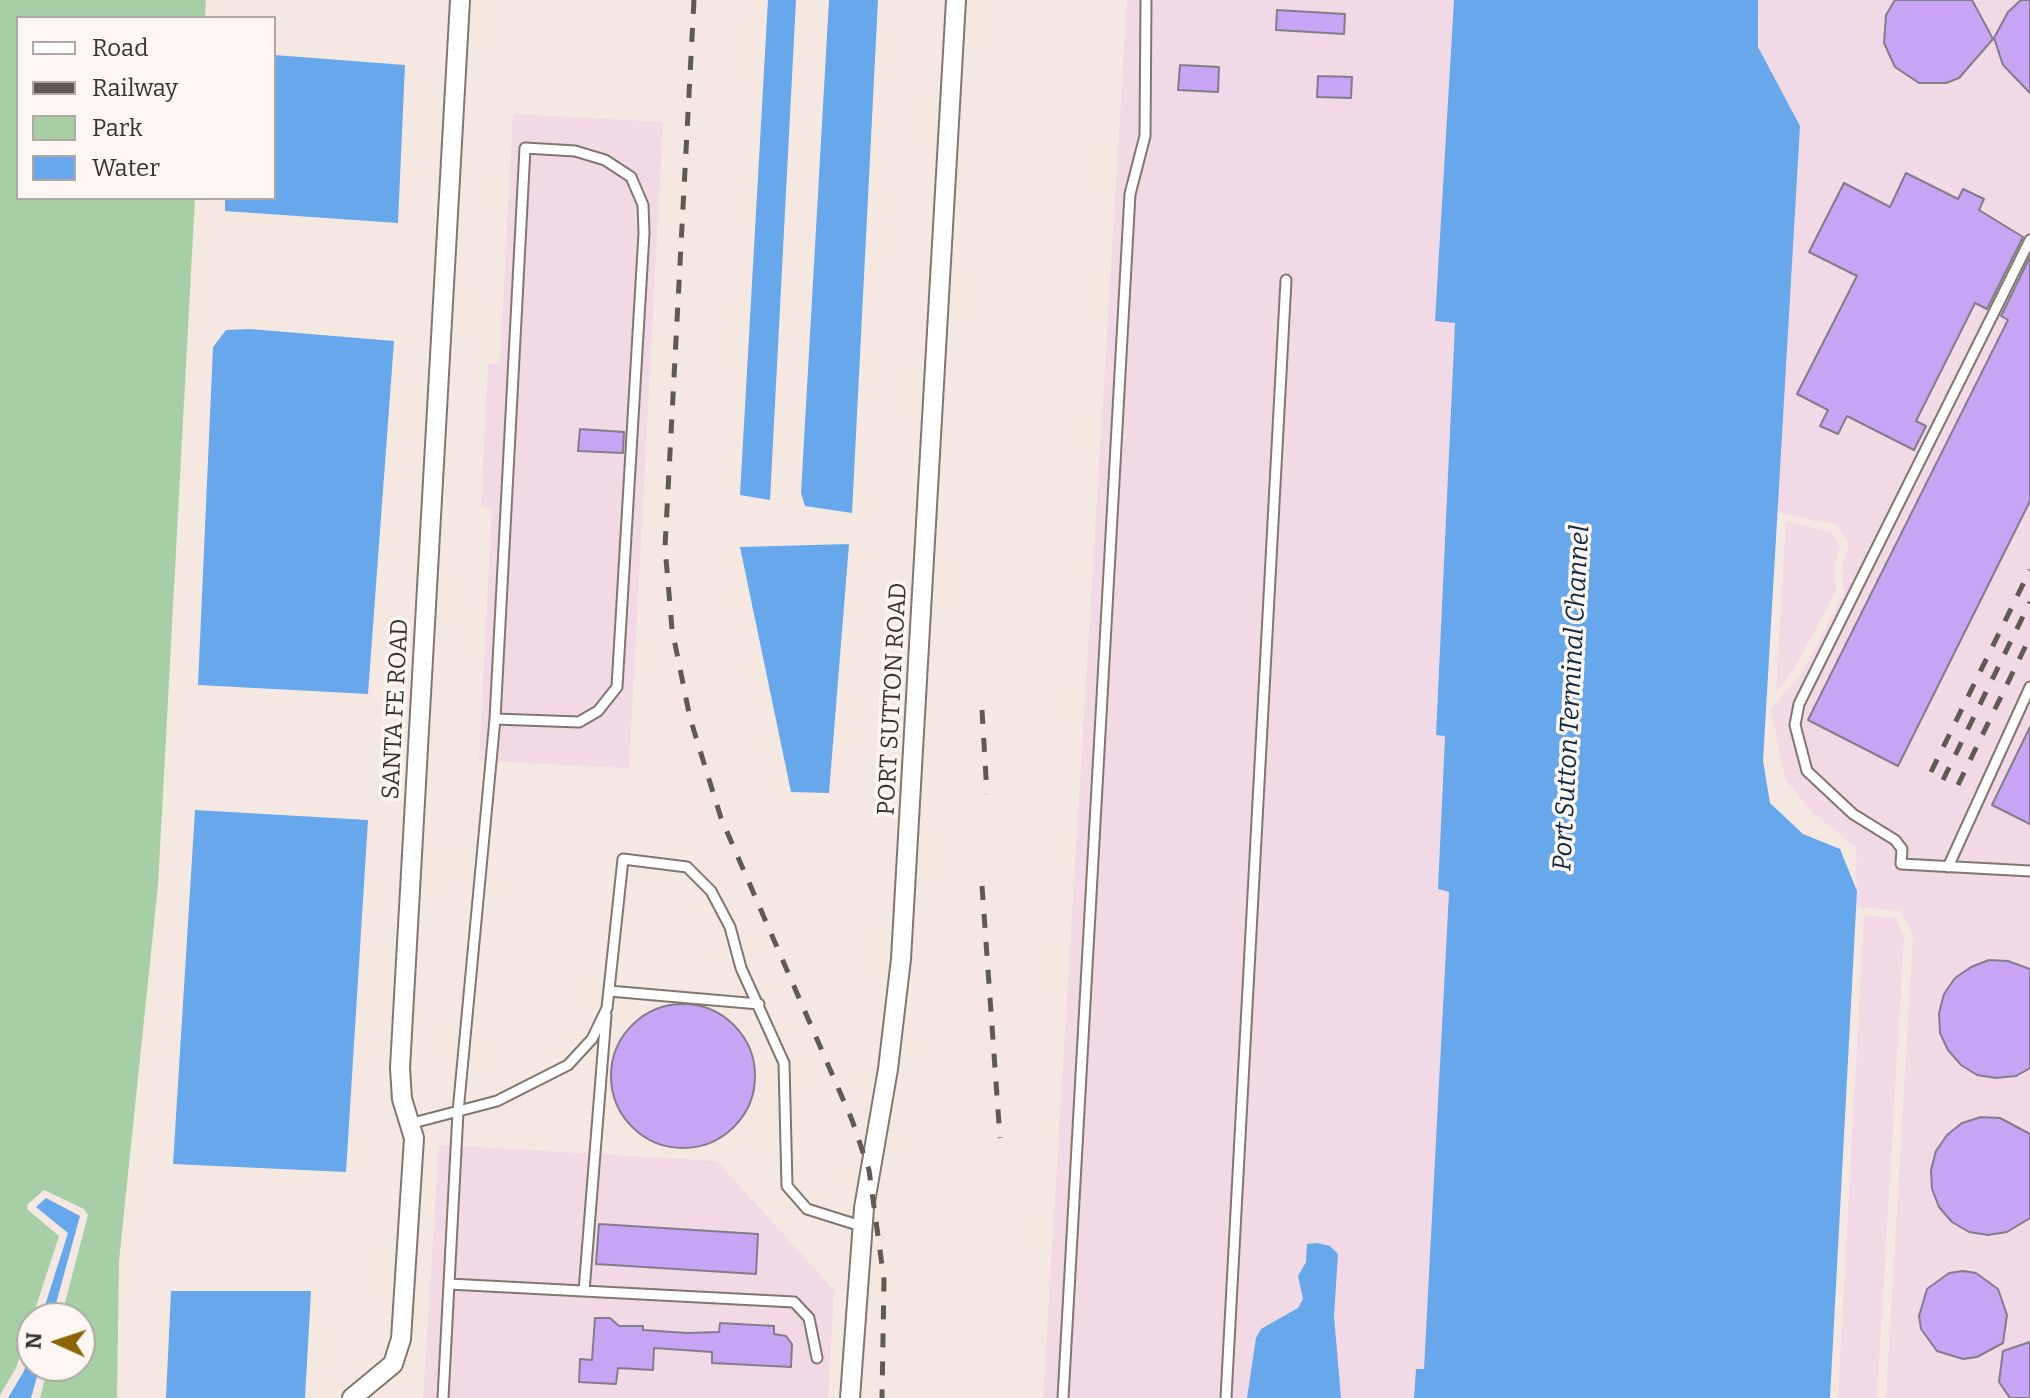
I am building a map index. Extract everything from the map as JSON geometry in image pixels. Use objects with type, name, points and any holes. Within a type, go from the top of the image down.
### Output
[{"type":"street","name":"SANTA FE ROAD","points":[[352,1398],[393,1364],[401,1339],[414,1138],[402,1099],[400,1068],[460,0]]},
{"type":"street","name":"PORT SUTTON ROAD","points":[[850,1398],[861,1226],[888,1069],[901,959],[956,0]]},
{"type":"lane","points":[[1063,1398],[1130,194],[1145,136],[1146,0]]},
{"type":"lane","points":[[443,1398],[458,1112],[495,719],[525,148],[575,151],[605,160],[631,177],[643,205],[644,233],[617,687],[598,711],[579,722],[495,719]]},
{"type":"lane","points":[[2030,240],[1799,704],[1797,744],[1807,771],[1853,814],[1895,840],[1902,849],[1901,864],[2030,871]]},
{"type":"lane","points":[[1226,1398],[1286,280]]},
{"type":"lane","points":[[1948,867],[2030,687]]},
{"type":"lane","points":[[584,1291],[607,1008],[623,859],[687,867],[711,891],[730,927],[741,968],[784,1063],[787,1186],[807,1209],[861,1226]]},
{"type":"lane","points":[[609,991],[759,1004]]},
{"type":"lane","points":[[409,1124],[497,1101],[568,1065],[592,1039],[607,1008]]},
{"type":"lane","points":[[449,1284],[794,1302],[809,1318],[817,1358]]},
{"type":"shaded area","points":[[1127,0],[1454,0],[1435,320],[1455,322],[1436,735],[1445,736],[1438,889],[1449,892],[1424,1370],[1416,1369],[1414,1398],[1043,1398]]},
{"type":"shaded area","points":[[1758,0],[2030,0],[2030,1398],[1886,1398],[1913,935],[1901,911],[1857,907],[1856,847],[1811,811],[1785,779],[1771,709],[1802,673],[1844,592],[1842,568],[1849,544],[1837,525],[1776,512]]},
{"type":"shaded area","points":[[513,114],[663,122],[629,768],[479,761],[492,508],[481,507],[488,364],[500,364]]},
{"type":"shaded area","points":[[1786,521],[1831,532],[1840,545],[1834,568],[1836,591],[1794,669],[1776,692]]},
{"type":"shaded area","points":[[1864,915],[1895,918],[1904,936],[1877,1398],[1838,1398]]},
{"type":"shaded area","points":[[439,1145],[717,1161],[834,1290],[828,1398],[423,1398]]},
{"type":"green space","points":[[0,0],[206,0],[205,16],[16,16],[16,200],[195,200],[158,885],[119,1261],[117,1398],[40,1398],[44,1382],[96,1382],[96,1302],[65,1302],[88,1215],[84,1209],[44,1190],[28,1204],[27,1209],[59,1236],[38,1302],[16,1302],[16,1368],[0,1395]]},
{"type":"water","points":[[768,0],[796,0],[770,500],[740,495]]},
{"type":"water","points":[[829,0],[878,0],[852,513],[805,506],[801,493]]},
{"type":"water","name":"Port Sutton Terminal Channel","points":[[1454,0],[1758,0],[1758,47],[1800,126],[1763,761],[1770,803],[1803,834],[1840,849],[1857,891],[1830,1398],[1414,1398],[1416,1369],[1424,1369],[1449,892],[1438,889],[1445,736],[1436,735],[1455,323],[1435,321]]},
{"type":"water","points":[[276,55],[405,65],[398,223],[225,211],[225,200],[276,200]]},
{"type":"water","points":[[250,329],[394,341],[368,694],[198,685],[213,347],[226,330]]},
{"type":"water","points":[[849,544],[829,793],[791,792],[740,547]]},
{"type":"water","points":[[195,810],[368,820],[346,1172],[173,1164]]},
{"type":"water","points":[[46,1198],[80,1216],[56,1302],[46,1302],[68,1233],[36,1207]]},
{"type":"water","points":[[1307,1244],[1330,1246],[1338,1254],[1334,1316],[1341,1398],[1247,1398],[1256,1338],[1261,1329],[1298,1308],[1303,1299],[1298,1276],[1306,1262]]},
{"type":"water","points":[[171,1291],[311,1291],[305,1398],[166,1398]]},
{"type":"water","points":[[17,1382],[36,1382],[31,1398],[8,1398]]},
{"type":"building","points":[[1895,0],[1972,0],[1993,39],[1959,78],[1946,83],[1919,83],[1895,67],[1884,43],[1886,15]]},
{"type":"building","points":[[2021,0],[2030,0],[2030,93],[2003,65],[1994,38],[2008,12]]},
{"type":"building","points":[[1277,10],[1345,14],[1344,34],[1276,30]]},
{"type":"building","points":[[1180,65],[1219,67],[1218,92],[1178,90]]},
{"type":"building","points":[[1318,76],[1352,77],[1351,98],[1317,97]]},
{"type":"building","points":[[1906,173],[1958,199],[1963,189],[1984,199],[1979,210],[2023,237],[1987,309],[1975,303],[1916,421],[1926,426],[1914,450],[1847,416],[1838,434],[1820,426],[1828,410],[1797,394],[1857,276],[1809,252],[1844,183],[1890,207]]},
{"type":"building","points":[[2030,257],[2030,501],[1898,766],[1808,720],[2008,320],[2001,316]]},
{"type":"building","points":[[580,429],[624,432],[623,453],[578,451]]},
{"type":"building","points":[[2030,727],[2030,824],[1992,805]]},
{"type":"building","points":[[1989,960],[2008,961],[2030,969],[2030,1068],[2016,1076],[1996,1078],[1977,1075],[1961,1065],[1948,1050],[1940,1033],[1939,1013],[1944,994],[1955,978]]},
{"type":"building","points":[[683,1004],[711,1010],[734,1025],[749,1048],[755,1076],[749,1104],[734,1127],[711,1142],[683,1148],[655,1142],[632,1127],[617,1104],[611,1076],[617,1048],[632,1025],[655,1010]]},
{"type":"building","points":[[1981,1117],[2000,1118],[2030,1134],[2030,1218],[2007,1232],[1988,1235],[1969,1232],[1952,1222],[1939,1207],[1932,1189],[1931,1170],[1936,1151],[1947,1135],[1962,1123]]},
{"type":"building","points":[[599,1224],[758,1234],[756,1274],[596,1264]]},
{"type":"building","points":[[1949,1273],[1976,1273],[1998,1289],[2007,1315],[2003,1343],[1977,1357],[1963,1359],[1937,1351],[1921,1329],[1919,1316],[1927,1289]]},
{"type":"building","points":[[595,1318],[610,1318],[619,1326],[643,1326],[643,1330],[687,1333],[719,1332],[720,1323],[774,1326],[774,1334],[786,1336],[792,1344],[791,1367],[712,1363],[712,1352],[654,1348],[653,1370],[618,1368],[616,1384],[579,1382],[580,1359],[592,1360]]},
{"type":"building","points":[[2030,1342],[2030,1398],[2010,1398],[1999,1382],[2003,1351]]},
{"type":"railway","points":[[694,0],[665,547],[672,629],[690,718],[721,818],[852,1120],[869,1170],[884,1280],[882,1398]]},
{"type":"railway","points":[[1931,772],[2030,570]]},
{"type":"railway","points":[[1943,780],[2030,602]]},
{"type":"railway","points":[[1958,785],[2030,637]]},
{"type":"railway","points":[[982,710],[987,794]]},
{"type":"railway","points":[[982,886],[1000,1138]]}]
